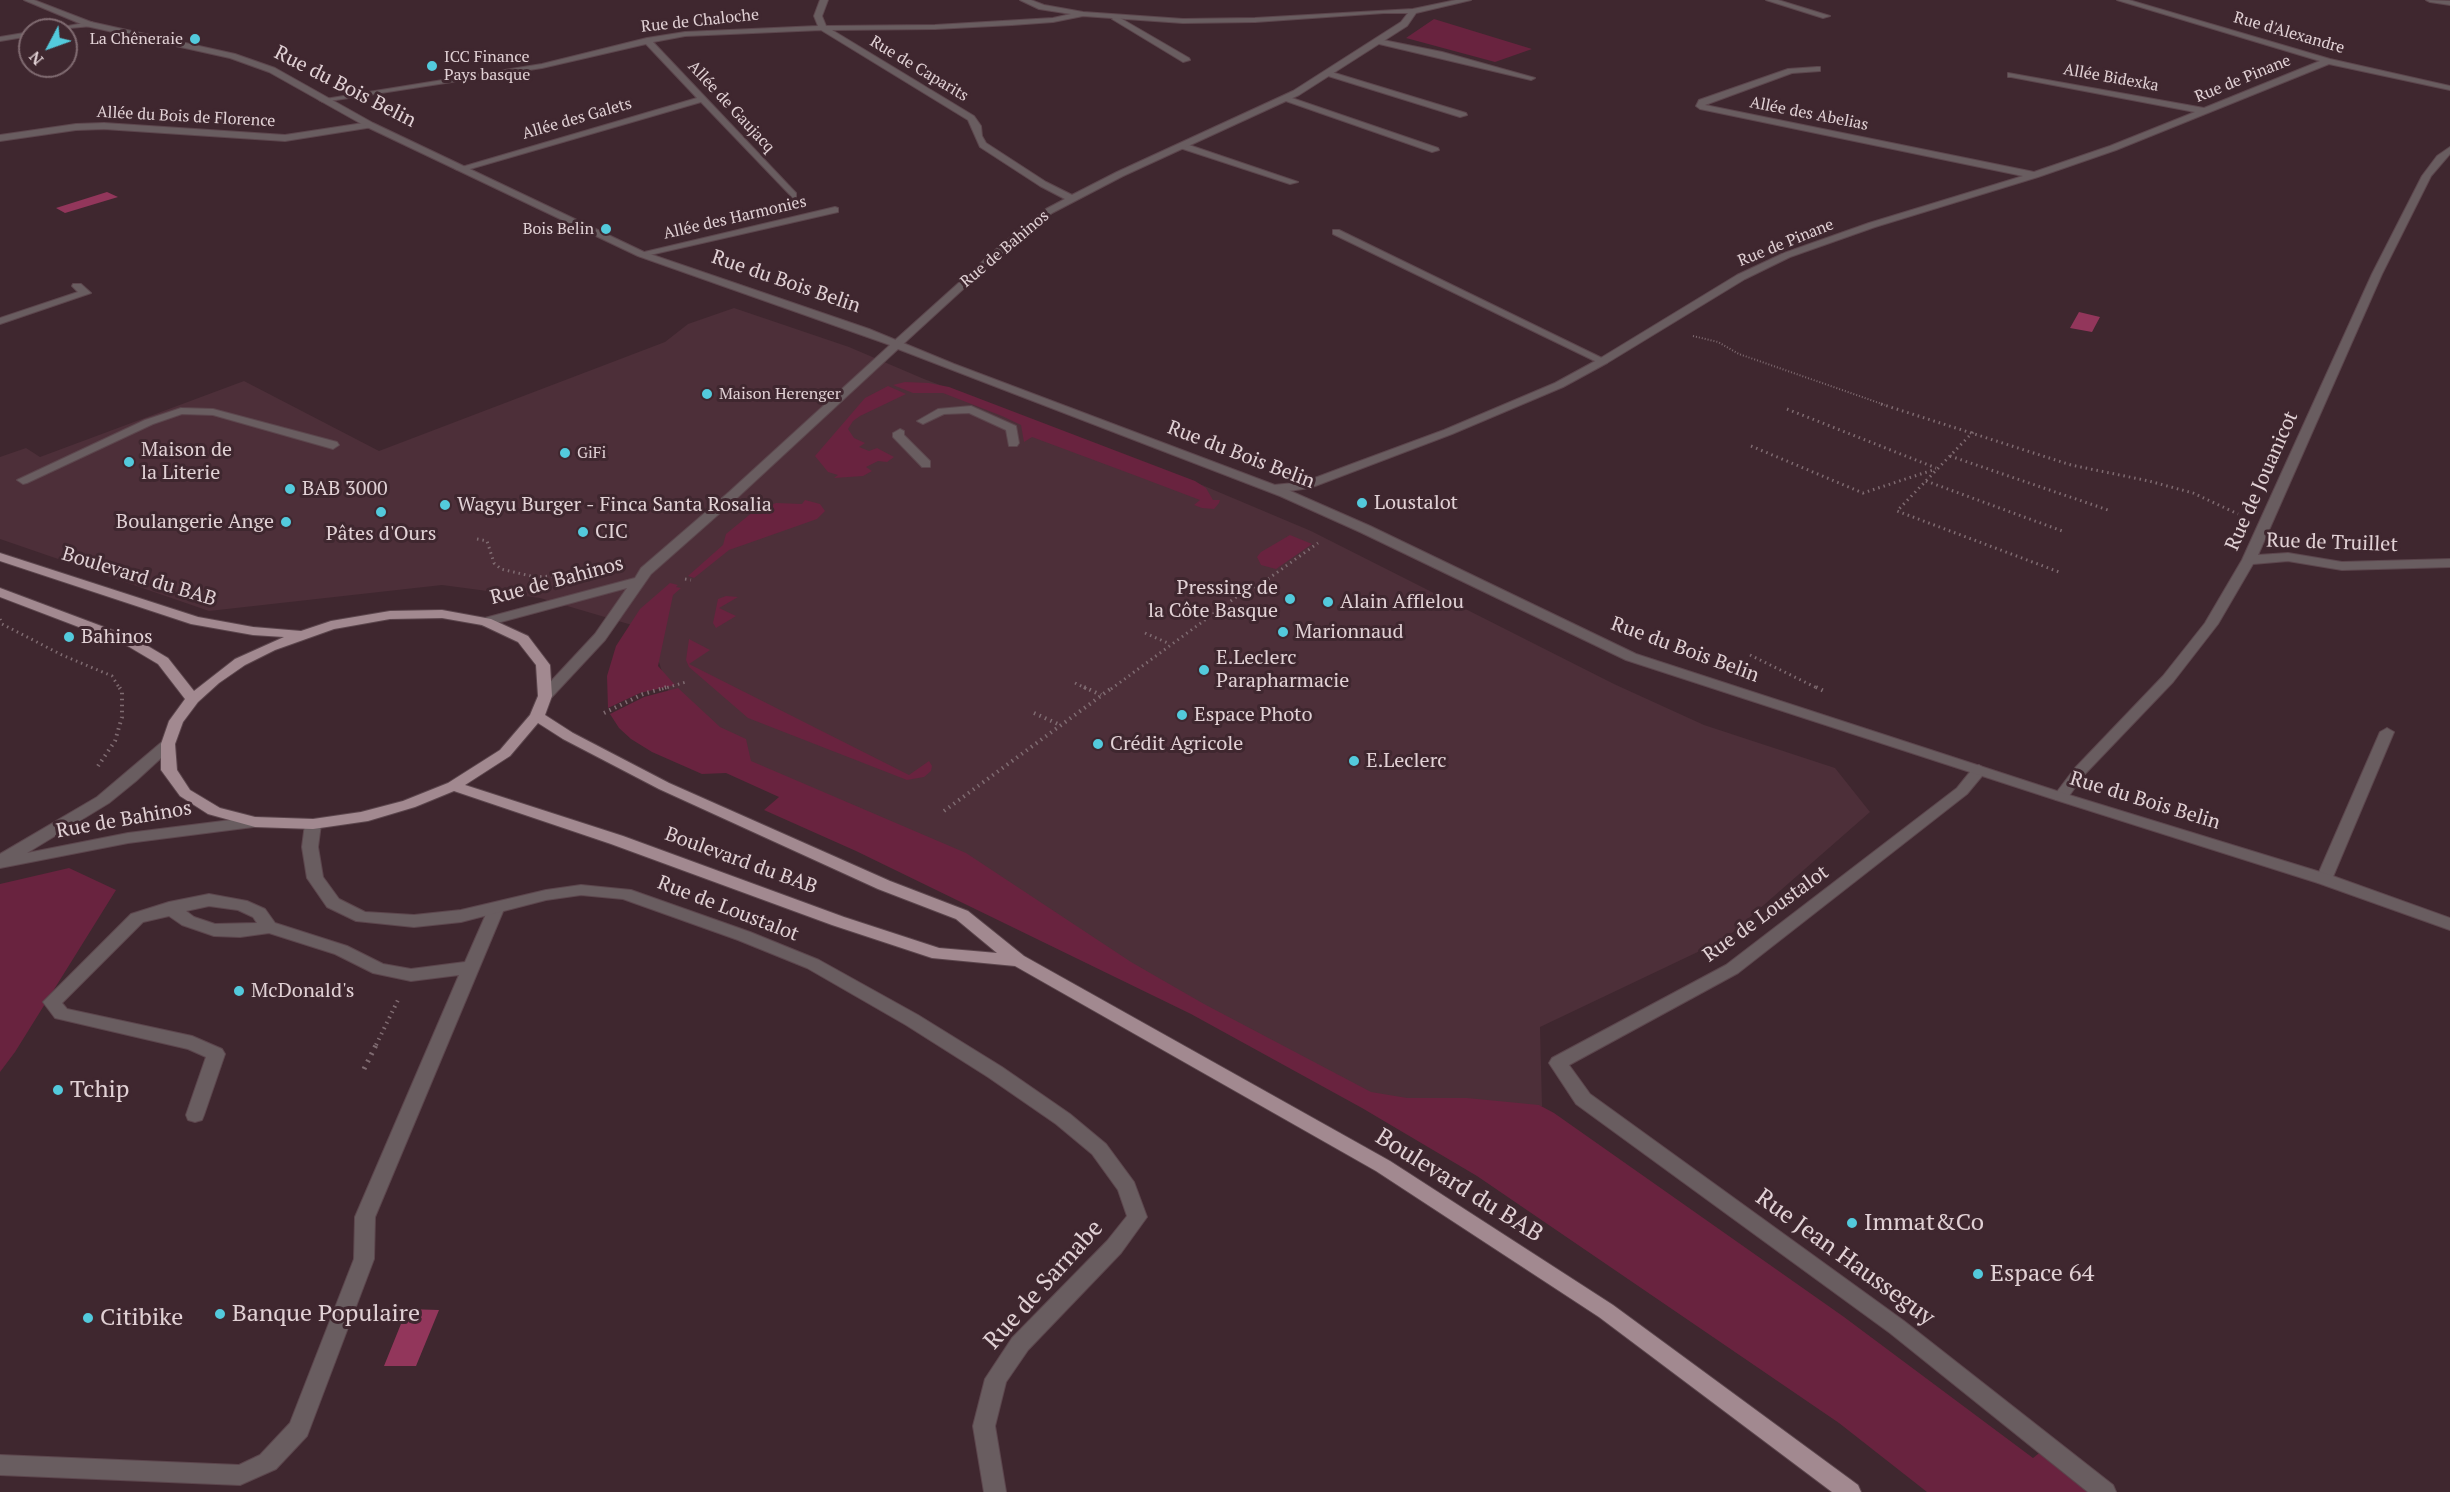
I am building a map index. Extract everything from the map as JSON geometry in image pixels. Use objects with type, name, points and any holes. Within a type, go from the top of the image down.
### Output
[{"type":"main road","name":"Boulevard du BAB","points":[[0,557],[196,621],[253,631],[302,634]]},
{"type":"main road","points":[[0,592],[131,642],[163,661],[193,699]]},
{"type":"main road","points":[[442,614],[486,622],[523,639],[543,665],[545,696],[537,716],[505,753],[453,786],[409,804],[362,817],[313,824],[255,822],[214,811],[185,793],[169,770],[168,744],[176,721],[193,699],[214,680],[240,662],[302,634],[351,621],[390,615],[442,614]]},
{"type":"main road","name":"Boulevard du BAB","points":[[537,716],[568,736],[664,786],[885,885],[962,915],[1017,960],[1383,1166],[1606,1311],[1850,1492]]},
{"type":"main road","name":"Boulevard du BAB","points":[[453,786],[618,840],[838,921],[938,954],[1017,960]]},
{"type":"street","name":"Rue du Bois Belin","points":[[28,0],[88,24],[232,56],[272,70],[370,125],[641,254],[897,344],[1274,489],[1365,529],[1631,657],[2061,797],[2324,879],[2450,924]]},
{"type":"street","points":[[823,28],[818,15],[824,0]]},
{"type":"street","points":[[1024,0],[1042,7],[1083,14],[1184,21],[1413,11],[1467,0]]},
{"type":"street","points":[[1770,0],[1826,16]]},
{"type":"street","name":"Rue d'Alexandre","points":[[2121,0],[2328,61],[2450,87]]},
{"type":"street","points":[[2430,0],[2450,3]]},
{"type":"street","name":"Rue de Bahinos","points":[[545,696],[600,637],[646,571],[733,495],[1005,246],[1049,211],[1120,174],[1286,98],[1404,24],[1413,11]]},
{"type":"street","name":"Rue de Chaloche","points":[[323,100],[542,66],[647,40],[685,34],[979,25],[1053,20],[1083,14]]},
{"type":"street","points":[[1115,17],[1186,60]]},
{"type":"street","points":[[78,26],[88,24]]},
{"type":"street","name":"Rue de Caparits","points":[[823,28],[971,118],[977,126],[978,136],[983,144],[1043,184],[1072,199]]},
{"type":"street","points":[[0,39],[18,36]]},
{"type":"street","name":"Allée de Gaujacq","points":[[647,40],[793,195]]},
{"type":"street","points":[[1378,41],[1531,78]]},
{"type":"street","name":"Rue de Pinane","points":[[1274,489],[1306,485],[1448,432],[1559,385],[1603,361],[1741,277],[1787,255],[1872,225],[2036,175],[2113,148],[2328,61]]},
{"type":"street","name":"Allée des Abelias","points":[[1816,69],[1791,71],[1702,102],[1700,106],[2036,175]]},
{"type":"street","points":[[1328,73],[1463,115]]},
{"type":"street","name":"Allée Bidexka","points":[[2011,75],[2205,111]]},
{"type":"street","points":[[1286,98],[1435,150]]},
{"type":"street","name":"Allée des Galets","points":[[460,169],[703,99]]},
{"type":"street","name":"Allée du Bois de Florence","points":[[0,138],[76,127],[104,126],[285,138],[370,125]]},
{"type":"street","points":[[1183,146],[1293,182]]},
{"type":"street","name":"Rue de Jouanicot","points":[[2061,797],[2080,771],[2169,679],[2211,624],[2249,560],[2377,274],[2427,176],[2440,158],[2450,150]]},
{"type":"street","name":"Allée des Harmonies","points":[[641,254],[835,210]]},
{"type":"street","points":[[1336,232],[1603,361]]},
{"type":"street","points":[[0,321],[86,293],[77,286]]},
{"type":"street","points":[[923,421],[942,411],[971,409],[1012,428],[1013,443]]},
{"type":"street","points":[[23,480],[149,422],[181,411],[213,412],[333,445]]},
{"type":"street","points":[[900,433],[897,435],[926,464]]},
{"type":"street","name":"Rue de Truillet","points":[[2249,560],[2288,557],[2342,566],[2450,563]]},
{"type":"street","name":"Rue de Bahinos","points":[[486,622],[638,581]]},
{"type":"street","points":[[2324,879],[2387,732]]},
{"type":"street","name":"Rue de Bahinos","points":[[0,862],[103,800],[168,744]]},
{"type":"street","name":"Rue de Loustalot","points":[[1558,1063],[1732,969],[1962,791],[1979,770]]},
{"type":"street","name":"Rue de Bahinos","points":[[0,862],[128,838],[255,822]]},
{"type":"street","name":"Rue de Loustalot","points":[[313,824],[310,847],[315,878],[333,903],[362,917],[414,921],[461,916],[546,895],[581,890],[625,894],[744,936],[813,964],[912,1020],[995,1072],[1063,1119],[1099,1149],[1127,1187]]},
{"type":"street","points":[[195,1115],[216,1054],[192,1043],[61,1014],[52,1002],[136,918],[169,908],[209,900],[241,905],[259,913],[269,927]]},
{"type":"street","points":[[169,908],[188,921],[214,930],[240,931],[269,927],[294,933],[341,950],[379,969],[411,975],[471,967]]},
{"type":"street","points":[[0,1465],[240,1475],[268,1462],[299,1429],[364,1259],[365,1217],[496,909]]},
{"type":"street","name":"Rue Jean Hausseguy","points":[[1558,1063],[1583,1099],[1897,1327],[2105,1492]]},
{"type":"street","name":"Rue de Sarnabe","points":[[995,1492],[984,1426],[996,1379],[1020,1344],[1114,1247],[1137,1217],[1127,1187]]},
{"type":"path","points":[[1689,335],[1718,342],[1739,354],[1759,359],[1773,366],[2071,465],[2149,481],[2193,493],[2238,514]]},
{"type":"path","points":[[1787,409],[1937,469]]},
{"type":"path","points":[[1973,432],[1896,511],[2059,572]]},
{"type":"path","points":[[1751,446],[1863,493],[1937,469]]},
{"type":"path","points":[[1950,456],[2110,511]]},
{"type":"path","points":[[1926,481],[2066,532]]},
{"type":"path","points":[[477,539],[488,541],[494,563],[501,569],[535,577],[555,576]]},
{"type":"path","points":[[944,811],[1242,592],[1254,589],[1318,543]]},
{"type":"path","points":[[685,579],[691,580]]},
{"type":"path","points":[[1184,606],[1209,616]]},
{"type":"path","points":[[0,618],[2,624],[62,655],[112,676],[122,691],[122,717],[115,741],[93,775]]},
{"type":"path","points":[[1145,633],[1171,644]]},
{"type":"path","points":[[1750,655],[1826,692]]},
{"type":"path","points":[[604,713],[643,694],[686,682]]},
{"type":"path","points":[[1075,682],[1102,695]]},
{"type":"path","points":[[1034,713],[1060,725]]},
{"type":"path","points":[[364,1069],[411,975]]},
{"type":"shaded area","points":[[1434,19],[1532,49],[1495,62],[1406,38]]},
{"type":"shaded area","points":[[107,192],[118,197],[65,213],[56,208]]},
{"type":"shaded area","points":[[734,308],[849,347],[924,379],[1183,477],[1311,531],[1614,684],[1704,725],[1835,768],[1870,812],[1725,939],[1540,1027],[1542,1106],[1374,1103],[683,739],[649,630],[540,598],[442,585],[209,611],[0,539],[0,457],[26,448],[40,457],[244,381],[379,451],[665,342],[688,324]]},
{"type":"shaded area","points":[[2079,312],[2100,317],[2092,332],[2070,328]]},
{"type":"shaded area","points":[[905,382],[949,387],[1195,481],[1206,488],[1213,500],[1220,500],[1219,503],[1214,509],[1202,508],[1194,505],[1200,500],[1032,437],[1024,442],[1021,425],[943,393],[913,393],[893,385]]},
{"type":"shaded area","points":[[888,386],[906,394],[860,416],[848,429],[854,438],[865,443],[859,447],[869,451],[877,448],[894,457],[887,462],[878,461],[866,467],[872,471],[863,476],[834,478],[838,475],[828,472],[815,456],[865,398]]},
{"type":"shaded area","points":[[805,500],[820,504],[825,511],[817,519],[729,550],[694,578],[688,576],[723,545],[726,534],[754,511],[776,503],[802,504]]},
{"type":"shaded area","points":[[1290,535],[1312,544],[1276,569],[1261,565],[1257,557],[1261,552]]},
{"type":"shaded area","points":[[670,583],[681,588],[673,595],[658,666],[675,685],[640,693],[608,708],[607,676],[616,646],[640,609]]},
{"type":"shaded area","points":[[726,596],[738,597],[719,608],[736,616],[716,628],[713,623],[718,599]]},
{"type":"shaded area","points":[[689,639],[710,650],[689,664],[909,775],[929,761],[932,766],[931,771],[924,777],[907,780],[748,718],[689,667],[686,660]]},
{"type":"shaded area","points":[[678,688],[720,727],[746,739],[751,761],[966,853],[1131,962],[1204,1004],[1371,1092],[1407,1098],[1467,1098],[1539,1105],[1554,1113],[1844,1317],[2033,1458],[2043,1450],[2054,1465],[2088,1492],[1927,1492],[1839,1423],[1477,1176],[1362,1108],[1191,1014],[856,851],[764,810],[779,797],[726,773],[702,774],[652,752],[631,739],[619,728],[610,714],[644,697]]},
{"type":"shaded area","points":[[69,868],[116,890],[15,1052],[0,1072],[0,884]]},
{"type":"shaded area","points":[[407,1309],[439,1310],[416,1366],[384,1366]]},
{"type":"place","name":"La Chêneraie","points":[[195,39]]},
{"type":"place","name":"ICC Finance Pays basque","points":[[432,66]]},
{"type":"place","name":"Bois Belin","points":[[606,229]]},
{"type":"place","name":"Maison Herenger","points":[[707,394]]},
{"type":"place","name":"GiFi","points":[[565,453]]},
{"type":"place","name":"Maison de la Literie","points":[[129,462]]},
{"type":"place","name":"BAB 3000","points":[[290,489]]},
{"type":"place","name":"Loustalot","points":[[1362,503]]},
{"type":"place","name":"Wagyu Burger - Finca Santa Rosalia","points":[[445,505]]},
{"type":"place","name":"Pâtes d'Ours","points":[[381,512]]},
{"type":"place","name":"Boulangerie Ange","points":[[286,522]]},
{"type":"place","name":"CIC","points":[[583,532]]},
{"type":"place","name":"Pressing de la Côte Basque","points":[[1290,599]]},
{"type":"place","name":"Alain Afflelou","points":[[1328,602]]},
{"type":"place","name":"Marionnaud","points":[[1283,632]]},
{"type":"place","name":"Bahinos","points":[[69,637]]},
{"type":"place","name":"E.Leclerc Parapharmacie","points":[[1204,670]]},
{"type":"place","name":"Espace Photo","points":[[1182,715]]},
{"type":"place","name":"Crédit Agricole","points":[[1098,744]]},
{"type":"place","name":"E.Leclerc","points":[[1354,761]]},
{"type":"place","name":"McDonald's","points":[[239,991]]},
{"type":"place","name":"Tchip","points":[[58,1090]]},
{"type":"place","name":"Immat&Co","points":[[1852,1223]]},
{"type":"place","name":"Espace 64","points":[[1978,1274]]},
{"type":"place","name":"Banque Populaire","points":[[220,1314]]},
{"type":"place","name":"Citibike","points":[[88,1318]]}]
